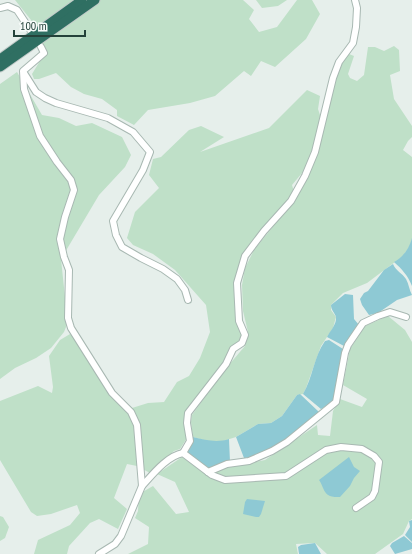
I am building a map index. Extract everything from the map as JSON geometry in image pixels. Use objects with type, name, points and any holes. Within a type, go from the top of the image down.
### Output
[{"type":"highway","points":[[0,59],[82,0]]},
{"type":"highway","points":[[0,67],[95,0]]},
{"type":"street","points":[[183,453],[190,441],[187,423],[188,413],[226,364],[233,349],[242,343],[245,335],[240,321],[238,283],[245,256],[264,231],[291,201],[305,176],[312,158],[333,78],[339,62],[353,43],[357,8],[355,0]]},
{"type":"street","points":[[0,8],[8,6],[17,10],[31,31]]},
{"type":"street","points":[[23,71],[44,53],[41,47]]},
{"type":"street","points":[[23,71],[24,89],[40,136],[71,180],[74,190],[65,217],[60,239],[69,270],[68,318],[71,328],[112,393],[131,412],[137,425],[142,486]]},
{"type":"street","points":[[23,71],[36,92],[45,98],[56,103],[108,118],[133,132],[146,146],[150,152],[143,170],[114,221],[116,235],[122,247],[177,279],[185,290],[188,300]]},
{"type":"street","points":[[208,472],[226,464],[249,461],[258,458],[287,442],[336,402],[345,353],[348,345],[363,323],[390,312],[406,317]]},
{"type":"street","points":[[100,554],[115,544],[121,536],[142,486],[167,461],[177,454],[183,453],[208,472],[225,480],[286,476],[326,450],[341,447],[362,449],[378,459],[378,474],[375,491],[372,497],[356,508]]},
{"type":"green space","points":[[15,0],[243,0],[254,10],[249,19],[259,32],[277,27],[297,0],[312,0],[320,14],[306,39],[275,67],[261,61],[251,76],[244,71],[215,96],[190,103],[148,110],[134,125],[117,116],[117,110],[102,99],[84,94],[71,87],[56,73],[39,79],[34,79],[32,74],[46,51],[31,20]]},
{"type":"green space","points":[[256,0],[287,0],[278,6],[262,8]]},
{"type":"green space","points":[[394,46],[399,50],[400,71],[390,75],[394,99],[412,126],[412,137],[403,150],[412,157],[412,239],[410,246],[403,256],[367,283],[343,293],[331,305],[331,310],[336,317],[333,328],[321,346],[303,394],[297,395],[282,416],[271,423],[258,424],[236,437],[220,442],[207,441],[193,437],[191,422],[192,415],[222,373],[245,346],[248,332],[243,311],[242,285],[245,268],[254,250],[293,202],[306,181],[317,150],[335,78],[341,63],[349,54],[354,56],[348,74],[350,78],[357,81],[364,75],[368,47],[375,47],[384,51]]},
{"type":"green space","points":[[17,72],[42,115],[59,118],[76,126],[92,123],[122,137],[131,155],[125,167],[99,195],[61,259],[65,297],[66,327],[64,332],[51,348],[36,358],[15,368],[0,379],[0,84]]},
{"type":"green space","points":[[307,90],[320,96],[318,109],[321,118],[307,167],[292,185],[294,192],[244,253],[235,284],[238,320],[242,336],[240,341],[232,346],[225,362],[185,416],[187,438],[180,449],[174,451],[150,473],[137,466],[127,464],[114,498],[127,509],[118,529],[99,519],[90,523],[69,546],[67,554],[34,554],[38,540],[70,525],[80,513],[77,505],[51,514],[37,516],[31,512],[0,460],[0,401],[38,386],[52,393],[53,387],[49,356],[60,340],[70,334],[75,339],[108,391],[132,408],[148,403],[164,402],[177,382],[189,376],[200,358],[210,332],[206,305],[175,270],[153,254],[133,245],[127,238],[135,212],[159,188],[149,175],[153,159],[161,157],[189,130],[201,126],[224,137],[200,152],[269,128]]},
{"type":"green space","points":[[388,316],[405,330],[412,342],[412,519],[409,521],[403,534],[375,554],[327,554],[315,543],[296,544],[298,554],[128,554],[148,544],[149,527],[135,518],[138,511],[139,494],[153,486],[176,514],[189,512],[175,482],[157,474],[182,457],[207,475],[226,468],[265,460],[317,425],[318,435],[330,436],[333,411],[340,399],[362,407],[367,399],[343,385],[350,349],[365,326]]},
{"type":"green space","points":[[0,516],[3,517],[9,527],[5,538],[0,541]]},
{"type":"water","points":[[412,238],[412,286],[409,279],[400,267],[394,262],[406,252]]},
{"type":"water","points":[[393,264],[406,279],[412,295],[397,300],[378,313],[369,315],[360,299],[384,270]]},
{"type":"water","points":[[345,294],[353,295],[354,319],[359,325],[344,346],[327,337],[336,320],[331,305]]},
{"type":"water","points":[[329,340],[343,349],[333,402],[321,409],[303,394],[321,347],[325,341]]},
{"type":"water","points":[[300,394],[319,412],[294,434],[274,448],[253,457],[244,458],[236,437],[258,424],[271,423],[282,416],[297,395]]},
{"type":"water","points":[[193,437],[215,441],[229,439],[230,462],[209,470],[187,454]]},
{"type":"water","points":[[349,457],[354,467],[360,471],[350,486],[340,497],[328,495],[324,491],[319,480]]},
{"type":"water","points":[[247,499],[265,501],[259,517],[243,514]]},
{"type":"water","points":[[412,520],[412,542],[405,535],[410,527],[409,521]]},
{"type":"water","points":[[404,536],[412,543],[412,549],[395,554],[390,546],[392,543]]},
{"type":"water","points":[[315,543],[321,554],[299,554],[298,547],[301,545]]}]
